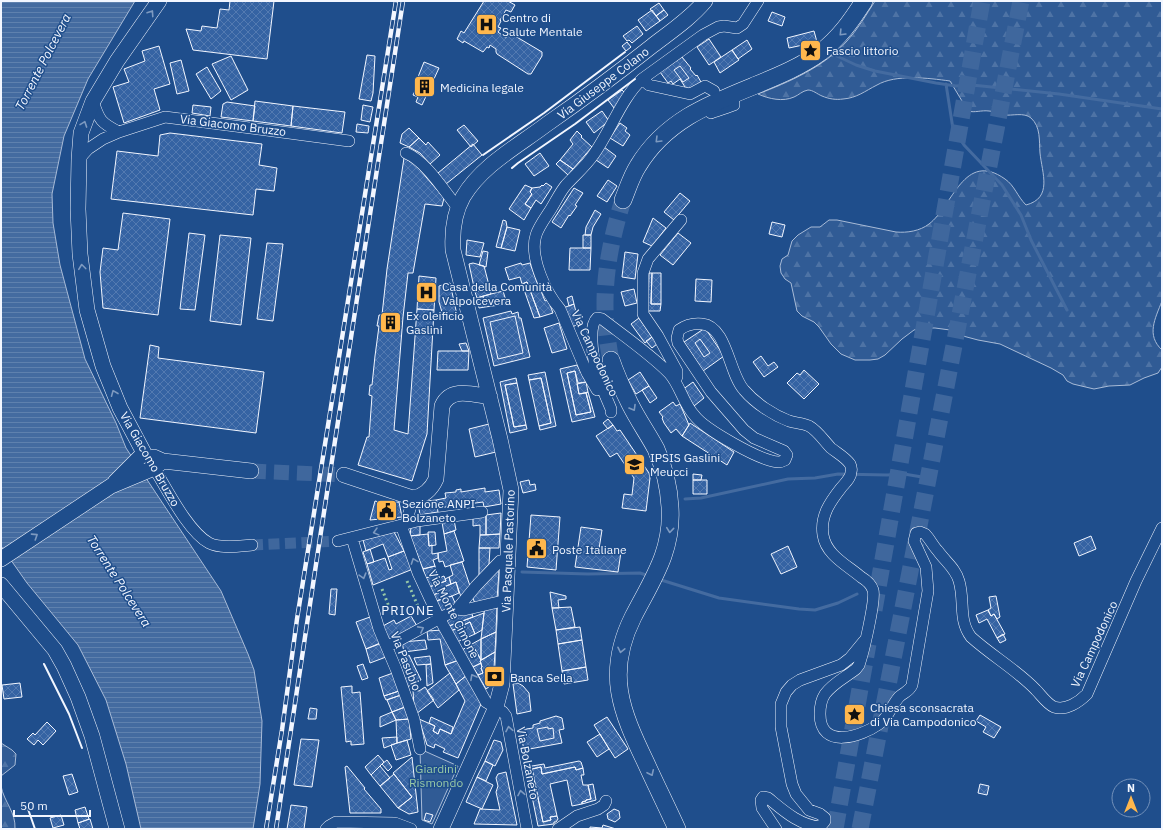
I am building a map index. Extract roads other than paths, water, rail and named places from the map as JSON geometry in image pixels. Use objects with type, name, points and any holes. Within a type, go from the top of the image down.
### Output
[{"type":"highway","points":[[623,200],[637,167],[651,147],[671,128],[693,113],[710,104],[772,79],[802,64],[820,52],[846,28],[864,1]]},
{"type":"highway","points":[[611,360],[618,380],[630,405],[656,449],[666,480],[669,496],[671,522],[667,546],[660,565],[626,633],[620,654],[618,677],[626,718],[677,829]]},
{"type":"main road","name":"Via Giacomo Bruzzo","points":[[138,457],[103,366],[87,310],[80,254],[78,209],[79,159],[82,132],[93,101],[116,61],[159,1]]},
{"type":"main road","name":"Via Giuseppe Colano","points":[[457,214],[471,186],[485,170],[632,61],[681,23],[705,1]]},
{"type":"main road","name":"Via Pasquale Pastorino","points":[[441,829],[496,707],[502,684],[509,560],[511,490],[483,396],[453,250],[457,214]]},
{"type":"main road","points":[[344,475],[413,498],[421,496],[428,491],[436,479],[442,406],[445,401],[451,395],[456,393],[483,396]]},
{"type":"main road","points":[[111,486],[138,457],[159,465],[251,471]]},
{"type":"main road","points":[[2,558],[111,486],[159,465]]},
{"type":"main road","points":[[1,585],[55,650],[64,666],[78,697],[92,736],[117,829]]},
{"type":"street","points":[[714,91],[705,86],[690,94],[649,85],[642,79],[703,35],[718,27],[724,26],[737,28],[743,24],[758,1]]},
{"type":"street","name":"Via Campodonico","points":[[642,79],[629,95],[594,154],[575,177],[565,186],[538,230],[535,237],[537,262],[546,289],[560,309],[588,373],[608,410],[611,412],[598,378],[593,352],[592,331],[597,318],[602,319],[642,350],[672,377],[691,412],[699,422],[727,440],[760,456],[779,462],[785,460],[786,455],[784,451],[754,438],[735,420],[711,392],[678,343],[677,338],[679,330],[686,325],[696,323],[705,324],[712,327],[722,342],[738,383],[749,396],[784,419],[810,426],[850,464],[850,478],[834,497],[825,512],[823,535],[830,552],[866,581],[872,588],[874,596],[859,665],[856,669],[832,686],[822,700],[820,711],[822,725],[827,732],[834,737],[844,738],[856,735],[878,725],[889,713],[898,698],[910,690],[928,591],[926,567],[914,541],[916,533],[923,533],[956,573],[959,580],[961,594],[963,623],[972,637],[1030,683],[1051,706],[1060,708],[1078,702],[1087,694],[1136,581],[1162,528]]},
{"type":"street","points":[[93,101],[101,120],[106,125],[119,132]]},
{"type":"street","points":[[682,132],[683,129],[707,114],[728,106],[733,106],[734,103]]},
{"type":"street","name":"Via Giacomo Bruzzo","points":[[79,159],[88,149],[103,139],[160,118],[170,117],[349,141]]},
{"type":"street","points":[[406,153],[426,168],[457,214]]},
{"type":"street","points":[[672,377],[677,376],[677,371],[658,336],[643,314],[643,272],[648,259],[681,220]]},
{"type":"street","name":"Via Giacomo Bruzzo","points":[[159,465],[184,517],[195,532],[210,543],[228,547],[252,545]]},
{"type":"street","points":[[403,524],[413,498]]},
{"type":"street","points":[[338,541],[403,524],[482,512]]},
{"type":"street","name":"Via Monte Cimone","points":[[403,524],[418,573],[440,618],[486,702],[496,707]]},
{"type":"street","name":"Via Pasubio","points":[[352,538],[379,629],[414,719],[420,749]]},
{"type":"street","points":[[386,647],[457,609],[500,561],[509,560]]},
{"type":"street","points":[[457,609],[464,610],[506,600]]},
{"type":"street","points":[[776,829],[762,808],[761,800],[763,797],[768,798],[793,818],[806,824],[820,827],[826,821],[820,814],[809,810],[796,794],[792,784],[781,727],[781,704],[786,692],[792,685],[800,680],[841,665],[850,658],[865,639]]},
{"type":"street","name":"Via Bolzaneto","points":[[496,707],[504,712],[506,716],[527,829]]},
{"type":"street","points":[[558,829],[577,816],[598,809],[604,805],[606,801]]},
{"type":"street","points":[[326,829],[336,822],[393,826],[411,829]]},
{"type":"water","name":"Torrente Polcevera","points":[[1,1],[135,1],[88,79],[64,136],[52,194],[53,223],[60,265],[85,359],[116,423],[126,448],[221,591],[254,670],[262,721],[260,784],[253,829],[141,829],[126,764],[106,700],[78,645],[27,583],[1,546]]},
{"type":"waterway","points":[[837,56],[856,65],[875,71],[936,83],[956,86],[972,85],[1059,94],[1162,109]]},
{"type":"waterway","points":[[946,84],[953,129],[964,145],[1002,185],[1021,215],[1031,240],[1067,310]]},
{"type":"waterway","points":[[685,499],[701,498],[788,479],[815,478],[838,474],[904,474],[922,477]]},
{"type":"waterway","points":[[522,572],[588,574],[640,573],[649,576]]},
{"type":"waterway","points":[[658,579],[719,598],[799,609],[815,610],[838,603],[857,594]]},
{"type":"tunnel","points":[[874,610],[982,1]]},
{"type":"tunnel","points":[[860,829],[1021,1]]},
{"type":"tunnel","points":[[611,360],[605,319],[606,279],[612,240],[623,200]]},
{"type":"tunnel","points":[[251,471],[344,475]]},
{"type":"tunnel","points":[[252,545],[338,541]]},
{"type":"tunnel","points":[[835,829],[868,644]]},
{"type":"railway","points":[[266,829],[282,730],[297,619],[396,1]]},
{"type":"railway","points":[[276,829],[403,1]]},
{"type":"place","name":"Centro di Salute Mentale","points":[[486,24]]},
{"type":"place","name":"Fascio littorio","points":[[811,50]]},
{"type":"place","name":"Medicina legale","points":[[424,87]]},
{"type":"place","name":"Casa della Comunità Valpolcevera","points":[[427,293]]},
{"type":"place","name":"Ex oleificio Gaslini","points":[[390,322]]},
{"type":"place","name":"IPSIS Gaslini Meucci","points":[[634,464]]},
{"type":"place","name":"Sezione ANPI Bolzaneto","points":[[387,510]]},
{"type":"place","name":"Poste Italiane","points":[[536,549]]},
{"type":"place","name":"Banca Sella","points":[[495,677]]},
{"type":"place","name":"Chiesa sconsacrata di Via Campodonico","points":[[855,714]]},
{"type":"district","name":"PRIONE","points":[[408,610]]},
{"type":"park label","name":"Giardini Rismondo","points":[[436,775]]}]
